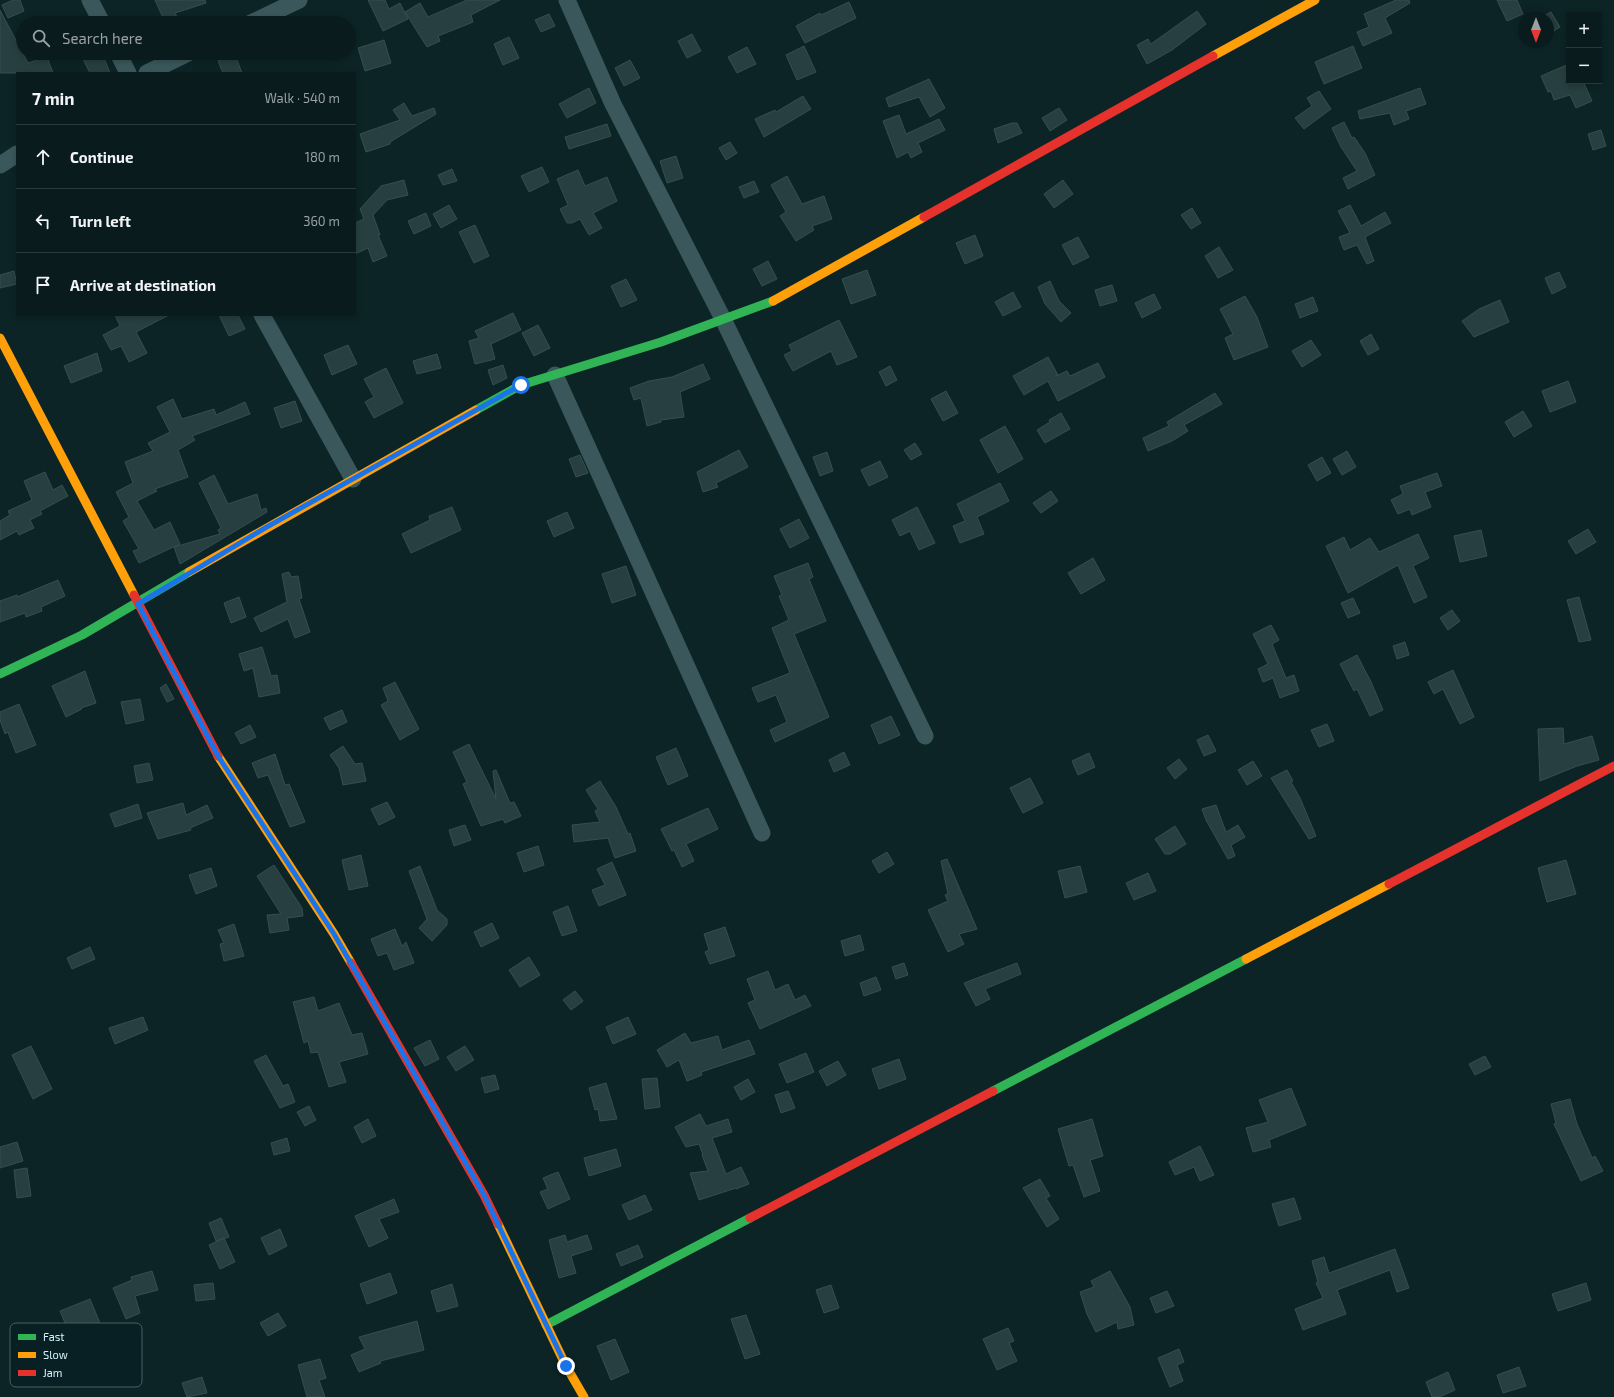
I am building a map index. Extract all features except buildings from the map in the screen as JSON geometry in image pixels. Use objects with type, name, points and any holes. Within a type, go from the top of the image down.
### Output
[{"type":"street","points":[[90,0],[98,16]]},
{"type":"street","points":[[266,16],[299,0]]},
{"type":"street","points":[[567,0],[613,104],[723,319],[925,736]]},
{"type":"street","points":[[0,674],[82,636],[265,528],[521,385],[660,342],[778,299],[1118,107],[1315,0]]},
{"type":"street","points":[[122,60],[128,72]]},
{"type":"street","points":[[149,72],[174,60]]},
{"type":"street","points":[[0,166],[16,155]]},
{"type":"street","points":[[263,316],[353,479]]},
{"type":"street","points":[[0,338],[218,756],[334,934],[484,1195],[566,1366],[584,1397]]},
{"type":"street","points":[[555,375],[762,834]]},
{"type":"street","points":[[546,1325],[1614,766]]},
{"type":"traffic: fast","points":[[476,410],[521,385],[661,342],[773,301]]},
{"type":"traffic: fast","points":[[0,674],[82,635],[189,572]]},
{"type":"traffic: fast","points":[[993,1091],[1246,959]]},
{"type":"traffic: fast","points":[[546,1325],[750,1218]]},
{"type":"traffic: slow","points":[[1213,56],[1315,0]]},
{"type":"traffic: slow","points":[[773,301],[924,217]]},
{"type":"traffic: slow","points":[[0,338],[134,595]]},
{"type":"traffic: slow","points":[[189,572],[476,410]]},
{"type":"traffic: slow","points":[[218,756],[334,934],[351,963]]},
{"type":"traffic: slow","points":[[1246,959],[1389,884]]},
{"type":"traffic: slow","points":[[498,1224],[566,1366],[584,1397]]},
{"type":"traffic: jam","points":[[924,217],[1213,56]]},
{"type":"traffic: jam","points":[[134,595],[218,756]]},
{"type":"traffic: jam","points":[[1389,884],[1614,766]]},
{"type":"traffic: jam","points":[[351,963],[484,1195],[498,1224]]},
{"type":"traffic: jam","points":[[750,1218],[993,1091]]},
{"type":"route","points":[[521,385],[265,528],[138,604],[218,756],[334,934],[484,1195],[566,1366]]}]
